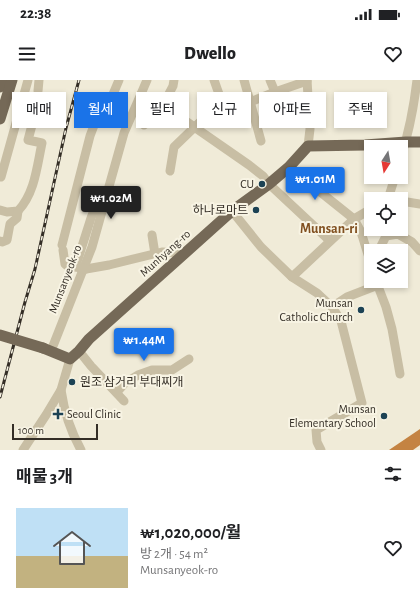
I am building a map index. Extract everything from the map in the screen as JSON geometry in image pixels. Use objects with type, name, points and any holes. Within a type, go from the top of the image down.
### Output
[{"type":"main road","points":[[0,87],[2,80]]},
{"type":"main road","points":[[0,119],[12,80]]},
{"type":"main road","points":[[408,142],[420,142]]},
{"type":"main road","points":[[308,146],[364,145]]},
{"type":"main road","name":"Munhyang-ro","points":[[75,355],[89,339],[184,253],[232,210],[269,184],[289,167],[308,146]]},
{"type":"main road","points":[[0,335],[47,349],[75,355]]},
{"type":"street","points":[[1,177],[28,80]]},
{"type":"street","points":[[38,91],[39,80]]},
{"type":"street","points":[[119,80],[111,99],[101,107],[90,136],[62,247],[65,264],[69,267],[81,268],[109,265],[162,252],[184,253]]},
{"type":"street","name":"Munsanyeok-ro","points":[[143,92],[147,80]]},
{"type":"street","points":[[170,92],[174,80]]},
{"type":"street","points":[[214,80],[218,92]]},
{"type":"street","points":[[244,80],[247,92]]},
{"type":"street","points":[[270,80],[275,92],[307,81],[310,129],[308,146]]},
{"type":"street","points":[[407,140],[417,100],[418,80]]},
{"type":"street","points":[[251,106],[261,141]]},
{"type":"street","name":"Munsanyeok-ro","points":[[47,349],[92,247],[124,133],[136,107]]},
{"type":"street","points":[[189,123],[263,176],[269,184],[330,241]]},
{"type":"street","points":[[170,171],[174,147],[197,124]]},
{"type":"street","points":[[28,140],[31,128]]},
{"type":"street","points":[[0,241],[2,242],[7,240],[10,224],[17,218],[18,211],[28,198],[42,143],[28,140],[23,142],[12,140]]},
{"type":"street","points":[[289,167],[354,219],[368,244]]},
{"type":"street","points":[[81,268],[78,259],[91,218],[96,205],[101,200],[106,198]]},
{"type":"street","points":[[408,202],[420,204]]},
{"type":"street","points":[[0,210],[7,212],[18,211]]},
{"type":"street","points":[[232,210],[261,247],[292,277],[317,293],[332,307],[341,321],[362,403],[341,419],[316,430],[317,442],[321,450]]},
{"type":"street","points":[[292,277],[354,219],[364,213]]},
{"type":"street","points":[[382,244],[386,236],[398,234],[412,242],[420,251]]},
{"type":"street","points":[[152,235],[155,254]]},
{"type":"street","points":[[332,307],[347,297],[366,288]]},
{"type":"street","points":[[379,288],[392,329],[400,374]]},
{"type":"street","points":[[75,355],[91,366],[124,401]]},
{"type":"street","name":"Munhyang-ro","points":[[23,450],[61,390],[75,355]]},
{"type":"street","points":[[117,392],[125,383],[138,375],[152,370],[172,370],[189,359]]},
{"type":"street","points":[[61,390],[64,408],[75,446],[81,450]]},
{"type":"building","points":[[420,429],[420,445],[413,450],[389,450]]},
{"type":"railway","points":[[0,397],[35,269],[66,128],[79,80]]},
{"type":"place","name":"CU","points":[[262,184]]},
{"type":"place","name":"하나로마트","points":[[256,210]]},
{"type":"place","name":"Munsan Catholic Church","points":[[361,310]]},
{"type":"place","name":"원조 삼거리 부대찌개","points":[[72,382]]},
{"type":"place","name":"Seoul Clinic","points":[[58,414]]},
{"type":"place","name":"Munsan Elementary School","points":[[384,416]]},
{"type":"district","name":"Munsan-ri","points":[[329,228]]}]
